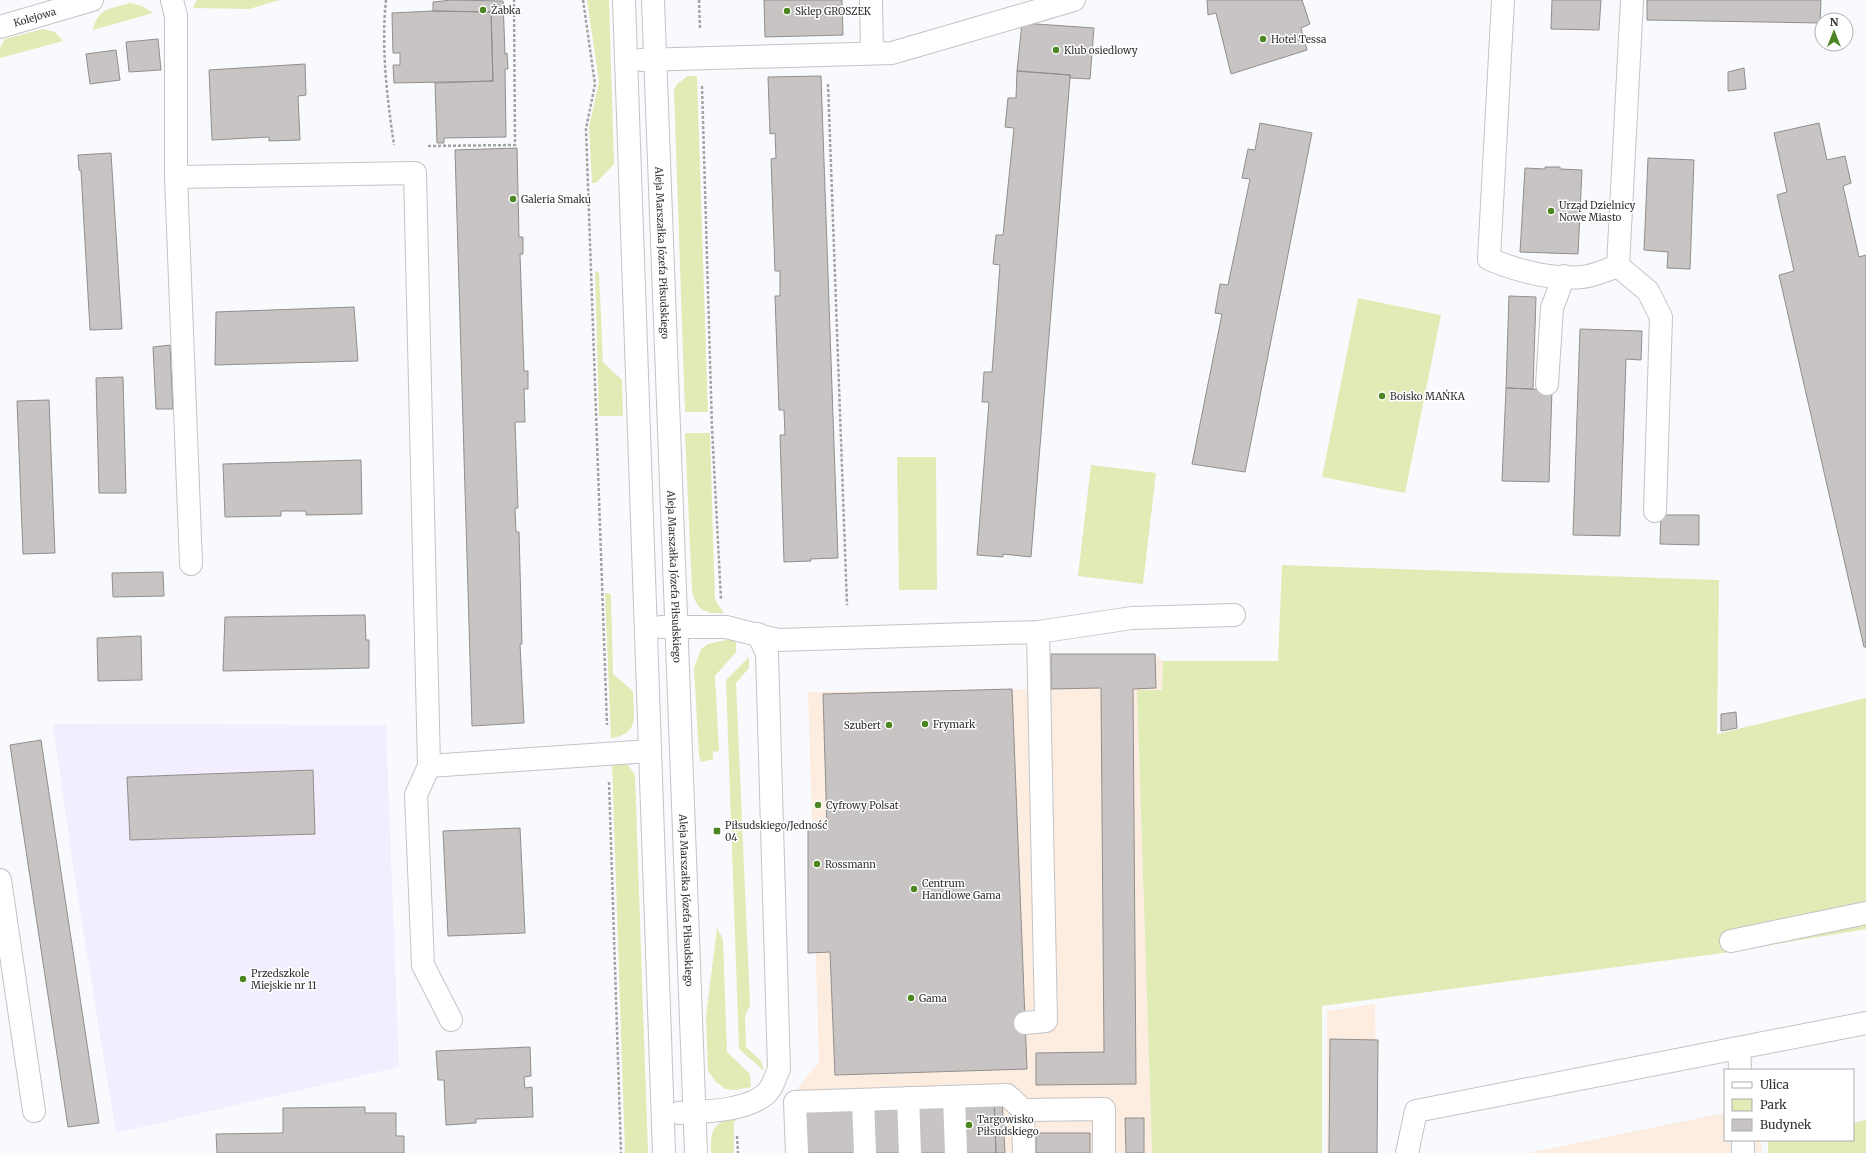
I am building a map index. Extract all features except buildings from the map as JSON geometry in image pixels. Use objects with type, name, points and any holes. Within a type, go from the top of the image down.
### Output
[{"type":"street","name":"Kolejowa","points":[[0,27],[92,0]]},
{"type":"street","points":[[172,0],[176,16],[176,177],[191,564]]},
{"type":"street","points":[[624,0],[664,1113],[664,1153]]},
{"type":"street","name":"Aleja Marszałka Józefa Piłsudskiego","points":[[653,0],[696,1153]]},
{"type":"street","points":[[870,0],[872,53]]},
{"type":"street","points":[[626,60],[892,53],[1074,0]]},
{"type":"street","points":[[1503,0],[1489,259],[1517,271],[1544,276],[1582,277],[1618,266]]},
{"type":"street","points":[[1618,266],[1632,0]]},
{"type":"street","points":[[176,177],[415,173],[429,766],[416,795],[423,965],[451,1020]]},
{"type":"street","points":[[1618,266],[1648,291],[1662,317],[1655,512]]},
{"type":"street","points":[[1547,384],[1552,308],[1564,276]]},
{"type":"street","points":[[646,627],[726,627],[778,640],[1038,632],[1132,618],[1234,615]]},
{"type":"street","points":[[1025,1023],[1046,1021],[1038,632]]},
{"type":"street","points":[[664,1113],[694,1112],[737,1107],[759,1098],[769,1089],[779,1069],[767,653],[758,634]]},
{"type":"street","points":[[429,766],[650,751]]},
{"type":"street","points":[[0,880],[34,1111]]},
{"type":"street","points":[[1731,941],[1866,913]]},
{"type":"street","points":[[1407,1153],[1416,1111],[1866,1023]]},
{"type":"street","points":[[1739,1048],[1740,1069]]},
{"type":"street","points":[[797,1153],[795,1102],[1007,1095],[1023,1110],[1104,1109],[1104,1153]]},
{"type":"street","points":[[954,1097],[956,1153]]},
{"type":"street","points":[[908,1098],[910,1153]]},
{"type":"street","points":[[863,1100],[865,1153]]},
{"type":"street","points":[[1023,1110],[1024,1153]]},
{"type":"street","points":[[1743,1141],[1743,1153]]},
{"type":"path","points":[[386,0],[383,29],[388,104],[394,146],[401,146]]},
{"type":"path","points":[[423,146],[515,145],[514,0]]},
{"type":"path","points":[[583,0],[595,84],[586,129],[607,730]]},
{"type":"path","points":[[699,0],[700,31]]},
{"type":"path","points":[[828,77],[847,605]]},
{"type":"path","points":[[702,87],[712,428],[720,597],[724,602]]},
{"type":"path","points":[[609,779],[622,1153]]},
{"type":"shaded area","points":[[1051,654],[1155,654],[1163,661],[1162,690],[1137,691],[1152,1153],[793,1153],[791,1096],[819,1062],[808,692],[1051,689]]},
{"type":"shaded area","name":"Przedszkole Miejskie nr 11","points":[[53,724],[386,725],[399,1067],[116,1133],[77,892]]},
{"type":"shaded area","points":[[1375,1004],[1377,1153],[1327,1153],[1327,1011]]},
{"type":"shaded area","points":[[1724,1113],[1724,1141],[1761,1141],[1762,1153],[1527,1153]]},
{"type":"green space","points":[[197,0],[280,0],[249,9],[193,8]]},
{"type":"green space","points":[[587,0],[609,0],[614,164],[596,183],[592,183],[589,127],[599,82]]},
{"type":"green space","points":[[130,3],[142,6],[153,13],[93,30],[98,17],[106,10]]},
{"type":"green space","points":[[43,29],[55,32],[63,41],[0,58],[0,48],[5,39]]},
{"type":"green space","points":[[688,76],[697,76],[708,412],[685,412],[674,90],[677,84]]},
{"type":"green space","points":[[595,271],[599,272],[603,362],[622,380],[623,416],[599,416]]},
{"type":"green space","name":"Boisko MAŃKA","points":[[1358,298],[1441,315],[1405,493],[1322,477]]},
{"type":"green space","points":[[685,433],[710,433],[715,600],[724,613],[712,613],[702,610],[696,602],[692,591]]},
{"type":"green space","points":[[897,457],[936,457],[937,590],[899,590]]},
{"type":"green space","points":[[1091,465],[1156,473],[1143,584],[1078,576]]},
{"type":"green space","points":[[1282,565],[1719,580],[1717,734],[1866,698],[1866,929],[1723,953],[1322,1006],[1322,1153],[1152,1153],[1137,690],[1162,690],[1163,661],[1278,661]]},
{"type":"green space","points":[[605,593],[609,593],[611,595],[613,674],[633,691],[634,708],[631,728],[621,736],[611,738]]},
{"type":"green space","points":[[730,639],[736,642],[736,652],[715,676],[719,751],[713,752],[713,759],[701,762],[699,756],[694,668],[701,649],[708,644]]},
{"type":"green space","points":[[749,657],[749,668],[736,683],[750,1005],[745,1016],[746,1047],[761,1061],[764,1071],[739,1049],[726,680]]},
{"type":"green space","points":[[612,762],[628,765],[635,775],[648,1153],[625,1153]]},
{"type":"green space","points":[[717,928],[723,939],[727,1052],[750,1074],[751,1087],[736,1090],[725,1089],[716,1082],[708,1071],[706,1016]]},
{"type":"green space","points":[[739,1115],[734,1123],[734,1153],[711,1153],[713,1131],[719,1123]]},
{"type":"green space","points":[[1866,1120],[1866,1153],[1768,1153],[1768,1141],[1854,1141],[1854,1123]]},
{"type":"place","name":"Żabka","points":[[483,10]]},
{"type":"place","name":"Sklep GROSZEK","points":[[787,11]]},
{"type":"place","name":"Hotel Tessa","points":[[1263,39]]},
{"type":"place","name":"Klub osiedlowy","points":[[1056,50]]},
{"type":"place","name":"Galeria Smaku","points":[[513,199]]},
{"type":"place","name":"Urząd Dzielnicy Nowe Miasto","points":[[1551,211]]},
{"type":"place","name":"Boisko MAŃKA","points":[[1382,396]]},
{"type":"place","name":"Frymark","points":[[925,724]]},
{"type":"place","name":"Szubert","points":[[889,725]]},
{"type":"place","name":"Cyfrowy Polsat","points":[[818,805]]},
{"type":"place","name":"Piłsudskiego/Jedność 04","points":[[717,831]]},
{"type":"place","name":"Rossmann","points":[[817,864]]},
{"type":"place","name":"Centrum Handlowe Gama","points":[[914,889]]},
{"type":"place","name":"Przedszkole Miejskie nr 11","points":[[243,979]]},
{"type":"place","name":"Gama","points":[[911,998]]},
{"type":"place","name":"Targowisko Piłsudskiego","points":[[969,1125]]}]
